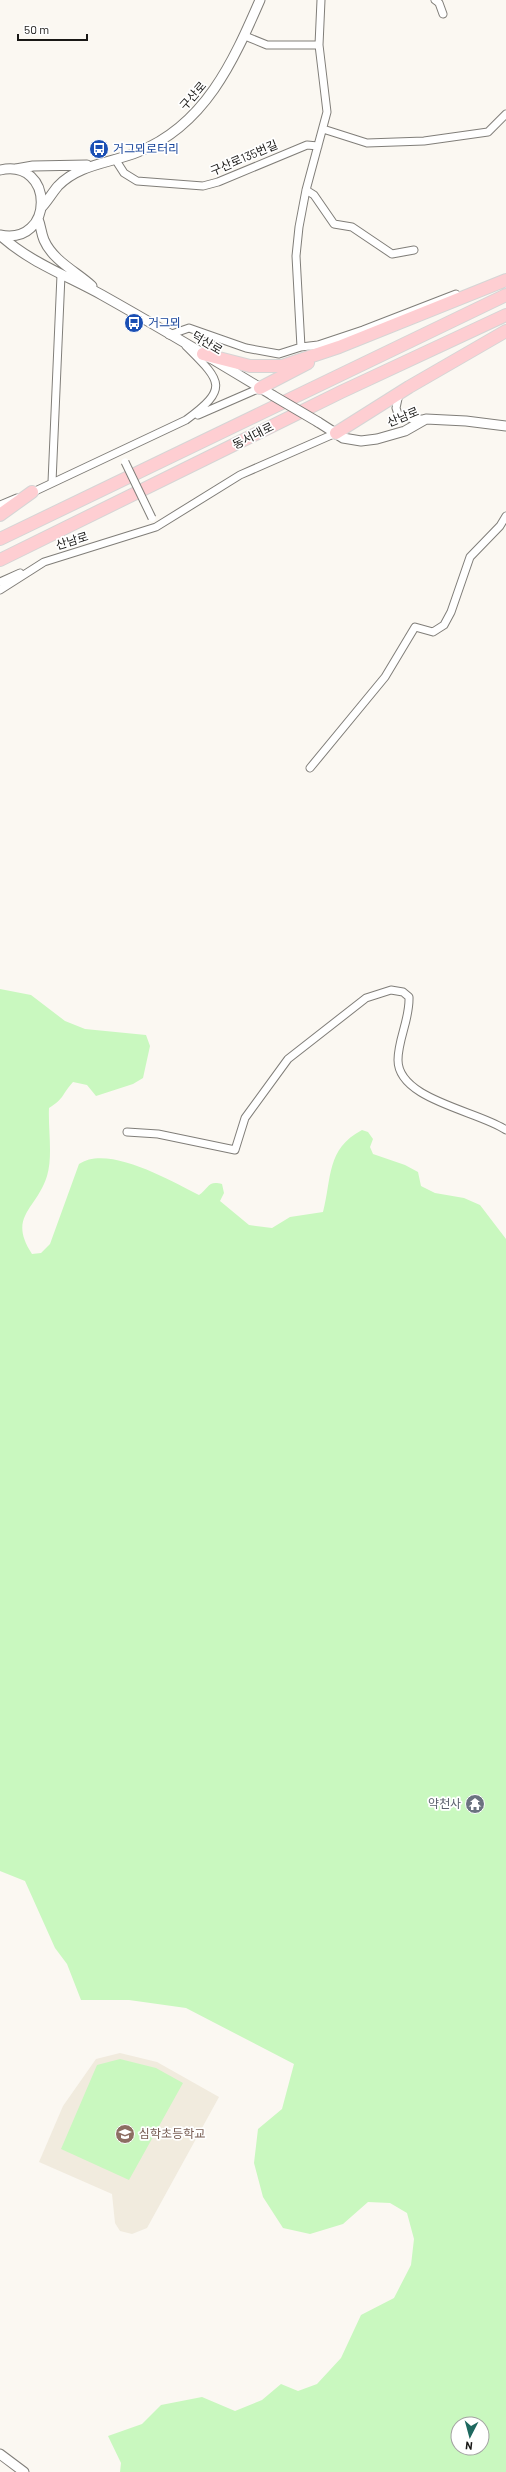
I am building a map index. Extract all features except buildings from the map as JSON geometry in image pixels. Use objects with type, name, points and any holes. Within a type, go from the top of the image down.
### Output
[{"type":"highway","points":[[203,354],[250,366],[271,368],[339,347],[506,280]]},
{"type":"highway","name":"동서대로","points":[[0,539],[506,296]]},
{"type":"highway","name":"동서대로","points":[[0,560],[341,392],[506,315]]},
{"type":"highway","points":[[336,433],[506,331]]},
{"type":"highway","points":[[260,388],[339,347]]},
{"type":"highway","points":[[0,515],[32,492]]},
{"type":"street","name":"구산로","points":[[102,162],[138,152],[168,136],[188,120],[204,104],[228,71],[260,0]]},
{"type":"street","points":[[301,347],[296,256],[306,190],[327,112],[319,46],[321,0]]},
{"type":"street","points":[[435,0],[439,3],[443,14]]},
{"type":"street","points":[[245,36],[266,45],[319,46]]},
{"type":"street","points":[[323,129],[367,143],[424,141],[488,132],[506,114]]},
{"type":"street","name":"구산로135번길","points":[[115,159],[124,173],[137,181],[202,186],[218,182],[307,145],[318,146]]},
{"type":"street","points":[[0,170],[33,166],[77,166],[102,162]]},
{"type":"street","points":[[0,235],[21,233],[30,228],[38,219],[42,208],[57,187],[66,179],[102,162]]},
{"type":"street","points":[[14,169],[25,173],[35,182],[41,194],[42,208]]},
{"type":"street","points":[[306,190],[314,195],[334,224],[352,227],[392,254],[414,250]]},
{"type":"street","points":[[38,219],[44,241],[52,253],[101,294]]},
{"type":"street","points":[[0,235],[10,244],[62,275],[101,294]]},
{"type":"street","points":[[169,335],[189,328],[246,348],[279,354],[301,347],[318,345],[363,330],[506,274]]},
{"type":"street","points":[[52,482],[62,275]]},
{"type":"street","name":"덕산로","points":[[101,294],[318,422]]},
{"type":"street","points":[[182,342],[212,372],[215,383],[212,400],[186,420]]},
{"type":"street","points":[[0,505],[32,492],[186,420],[260,388]]},
{"type":"street","points":[[399,394],[396,408],[398,414],[412,419],[426,419]]},
{"type":"street","name":"산남로","points":[[318,422],[343,438],[361,441],[378,439],[405,431],[426,419],[466,421],[506,426]]},
{"type":"street","name":"산남로","points":[[0,590],[44,562],[156,527],[240,475],[336,433]]},
{"type":"street","points":[[121,450],[125,462],[156,527]]},
{"type":"street","points":[[310,768],[385,677],[415,627],[434,632],[444,625],[452,612],[470,558],[500,526],[506,516]]},
{"type":"street","points":[[0,582],[44,562]]},
{"type":"street","points":[[127,1132],[158,1134],[235,1150],[245,1118],[288,1059],[366,998],[391,990],[402,992],[409,997],[410,1007],[398,1060],[403,1079],[417,1090],[506,1130]]},
{"type":"street","points":[[0,2454],[24,2472]]},
{"type":"shaded area","name":"심학초등학교","points":[[120,2053],[157,2062],[219,2097],[147,2228],[132,2234],[120,2231],[115,2223],[112,2194],[39,2162],[63,2106],[96,2059]]},
{"type":"green space","points":[[0,989],[31,995],[65,1021],[85,1029],[146,1035],[150,1046],[143,1078],[133,1084],[96,1096],[87,1085],[73,1082],[61,1099],[49,1108],[49,1168],[42,1187],[26,1213],[23,1221],[22,1230],[25,1241],[32,1254],[41,1253],[50,1244],[79,1164],[91,1159],[106,1158],[122,1161],[173,1181],[199,1195],[211,1184],[222,1184],[224,1193],[220,1201],[249,1225],[272,1228],[290,1217],[323,1212],[332,1165],[336,1155],[350,1138],[362,1130],[368,1132],[373,1139],[370,1147],[373,1154],[405,1165],[418,1172],[421,1186],[435,1193],[464,1198],[480,1205],[506,1239],[506,2472],[120,2472],[121,2463],[108,2436],[142,2424],[161,2405],[202,2397],[235,2411],[262,2400],[281,2384],[298,2391],[317,2384],[341,2358],[361,2315],[394,2298],[411,2265],[414,2239],[407,2213],[390,2203],[368,2202],[343,2224],[310,2234],[283,2228],[263,2197],[254,2163],[258,2129],[282,2109],[294,2064],[186,2008],[129,2000],[81,2000],[67,1964],[55,1948],[25,1881],[0,1871]]},
{"type":"green space","points":[[120,2059],[156,2068],[183,2083],[129,2180],[61,2149],[97,2065]]},
{"type":"place","name":"거그뫼로터리","points":[[99,149]]},
{"type":"place","name":"거그뫼","points":[[134,323]]},
{"type":"place","name":"약천사","points":[[475,1804]]},
{"type":"place","name":"심학초등학교","points":[[125,2134]]}]
